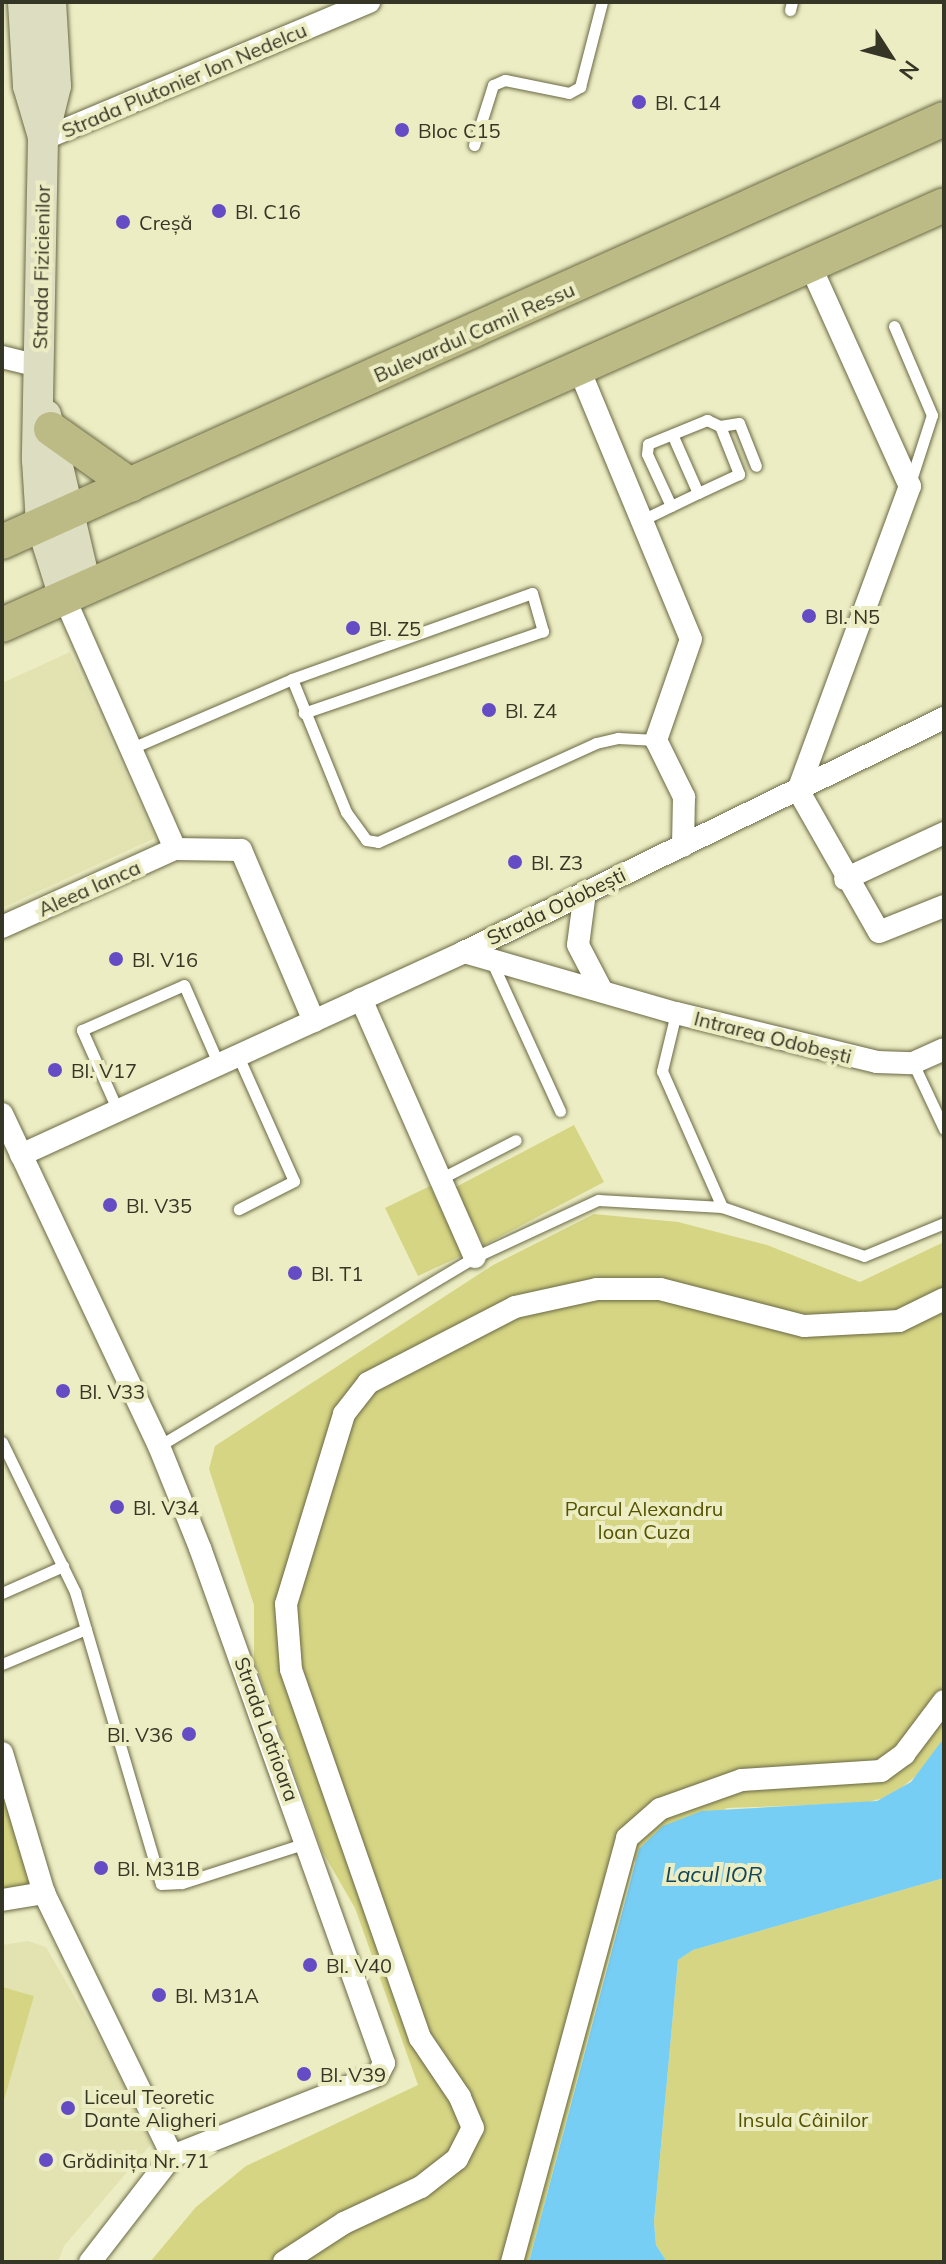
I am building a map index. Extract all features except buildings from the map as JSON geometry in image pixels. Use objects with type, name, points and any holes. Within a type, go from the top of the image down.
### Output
[{"type":"main road","name":"Bulevardul Camil Ressu","points":[[2,542],[944,119]]},
{"type":"main road","points":[[2,625],[75,601],[944,205]]},
{"type":"main road","points":[[51,429],[130,485]]},
{"type":"street","name":"Strada Fizicienilor","points":[[23,2],[28,86],[43,139]]},
{"type":"street","name":"Strada Fizicienilor","points":[[51,2],[56,86],[43,139],[39,380],[56,517],[75,601]]},
{"type":"street","name":"Strada Plutonier Ion Nedelcu","points":[[43,139],[365,3]]},
{"type":"street","points":[[810,265],[910,486],[798,790],[845,879],[879,932],[944,906]]},
{"type":"street","points":[[2,357],[39,380]]},
{"type":"street","points":[[579,369],[691,639],[656,740],[684,797],[683,846]]},
{"type":"street","name":"Strada Fizicienilor","points":[[39,380],[51,429],[56,517]]},
{"type":"street","points":[[75,601],[175,849],[241,850],[314,1021]]},
{"type":"street","name":"Strada Odobești","points":[[21,1155],[464,952],[944,718]]},
{"type":"street","points":[[845,879],[944,833]]},
{"type":"street","name":"Aleea Ianca","points":[[2,927],[175,849]]},
{"type":"street","points":[[585,892],[578,945],[602,991]]},
{"type":"street","name":"Intrarea Odobești","points":[[464,952],[676,1013],[877,1062],[913,1063],[944,1049]]},
{"type":"street","points":[[361,999],[475,1257]]},
{"type":"street","points":[[2,1114],[21,1155]]},
{"type":"street","name":"Strada Lotrioara","points":[[21,1155],[159,1446],[309,1842],[384,2070],[172,2156]]},
{"type":"street","points":[[284,2262],[344,2223],[421,2187],[457,2159],[473,2128],[460,2097],[420,2038],[291,1669],[286,1604],[344,1414],[368,1383],[515,1307],[597,1289],[660,1289],[804,1326],[899,1321],[944,1299]]},
{"type":"street","points":[[512,2262],[627,1838],[660,1809],[742,1780],[881,1771],[904,1754],[944,1701]]},
{"type":"street","points":[[2,1753],[44,1893],[172,2156],[90,2262]]},
{"type":"street","points":[[2,1900],[44,1893]]},
{"type":"lane","points":[[474,145],[493,85],[505,80],[569,93],[580,87],[602,2]]},
{"type":"lane","points":[[894,326],[932,415],[910,486]]},
{"type":"lane","points":[[671,506],[647,454],[648,444],[707,420],[720,426],[739,423],[756,466]]},
{"type":"lane","points":[[642,520],[739,474],[720,426]]},
{"type":"lane","points":[[672,434],[698,493]]},
{"type":"lane","points":[[132,748],[292,679],[532,593],[543,631],[304,713]]},
{"type":"lane","points":[[292,679],[356,830],[378,842],[423,826],[596,743],[618,738],[656,740]]},
{"type":"lane","points":[[490,959],[560,1111]]},
{"type":"lane","points":[[118,1111],[82,1030],[184,985],[294,1181],[239,1209]]},
{"type":"lane","points":[[676,1013],[662,1071],[722,1207]]},
{"type":"lane","points":[[913,1063],[944,1129]]},
{"type":"lane","points":[[440,1179],[516,1140]]},
{"type":"lane","points":[[159,1446],[475,1257],[598,1200],[722,1207],[864,1256],[944,1223]]},
{"type":"lane","points":[[2,1442],[63,1566],[86,1629],[161,1884],[182,1883],[309,1842]]},
{"type":"lane","points":[[2,1593],[63,1566]]},
{"type":"lane","points":[[2,1664],[86,1629]]},
{"type":"shaded area","points":[[70,652],[155,838],[2,908],[2,683]]},
{"type":"shaded area","name":"Liceul Teoretic Dante Aligheri","points":[[28,1941],[46,1947],[118,2072],[151,2144],[64,2246],[58,2262],[2,2262],[2,1945]]},
{"type":"green space","points":[[574,1125],[604,1182],[484,1245],[454,1188]]},
{"type":"green space","points":[[430,1186],[463,1255],[418,1276],[385,1208]]},
{"type":"green space","name":"Parcul Alexandru Ioan Cuza","points":[[594,1214],[678,1222],[767,1245],[860,1282],[944,1242],[944,1738],[921,1772],[891,1796],[865,1803],[727,1808],[634,1862],[529,2262],[150,2262],[196,2207],[246,2166],[418,2085],[355,1908],[322,1851],[254,1660],[254,1605],[209,1469],[215,1446],[493,1265]]},
{"type":"green space","points":[[2,1753],[44,1893],[2,1900]]},
{"type":"green space","name":"Insula Câinilor","points":[[944,1878],[944,2262],[667,2262],[656,2245],[654,2222],[678,1960],[693,1950]]},
{"type":"green space","points":[[2,1987],[34,1996],[2,2107]]},
{"type":"water","name":"Lacul IOR","points":[[944,1738],[944,1878],[693,1950],[678,1960],[654,2222],[656,2245],[667,2262],[529,2262],[639,1849],[663,1826],[702,1811],[877,1801],[911,1782]]},
{"type":"place","name":"Bl. C14","points":[[639,102]]},
{"type":"place","name":"Bloc C15","points":[[402,130]]},
{"type":"place","name":"Bl. C16","points":[[219,211]]},
{"type":"place","name":"Creșă","points":[[123,222]]},
{"type":"place","name":"Bl. N5","points":[[809,616]]},
{"type":"place","name":"Bl. Z5","points":[[353,628]]},
{"type":"place","name":"Bl. Z4","points":[[489,710]]},
{"type":"place","name":"Bl. Z3","points":[[515,862]]},
{"type":"place","name":"Bl. V16","points":[[116,959]]},
{"type":"place","name":"Bl. V17","points":[[55,1070]]},
{"type":"place","name":"Bl. V35","points":[[110,1205]]},
{"type":"place","name":"Bl. T1","points":[[295,1273]]},
{"type":"place","name":"Bl. V33","points":[[63,1391]]},
{"type":"place","name":"Bl. V34","points":[[117,1507]]},
{"type":"place","name":"Bl. V36","points":[[189,1734]]},
{"type":"place","name":"Bl. M31B","points":[[101,1868]]},
{"type":"place","name":"Bl. V40","points":[[310,1965]]},
{"type":"place","name":"Bl. M31A","points":[[159,1995]]},
{"type":"place","name":"Bl. V39","points":[[304,2074]]},
{"type":"place","name":"Liceul Teoretic Dante Aligheri","points":[[68,2108]]},
{"type":"place","name":"Grădinița Nr. 71","points":[[46,2160]]}]
